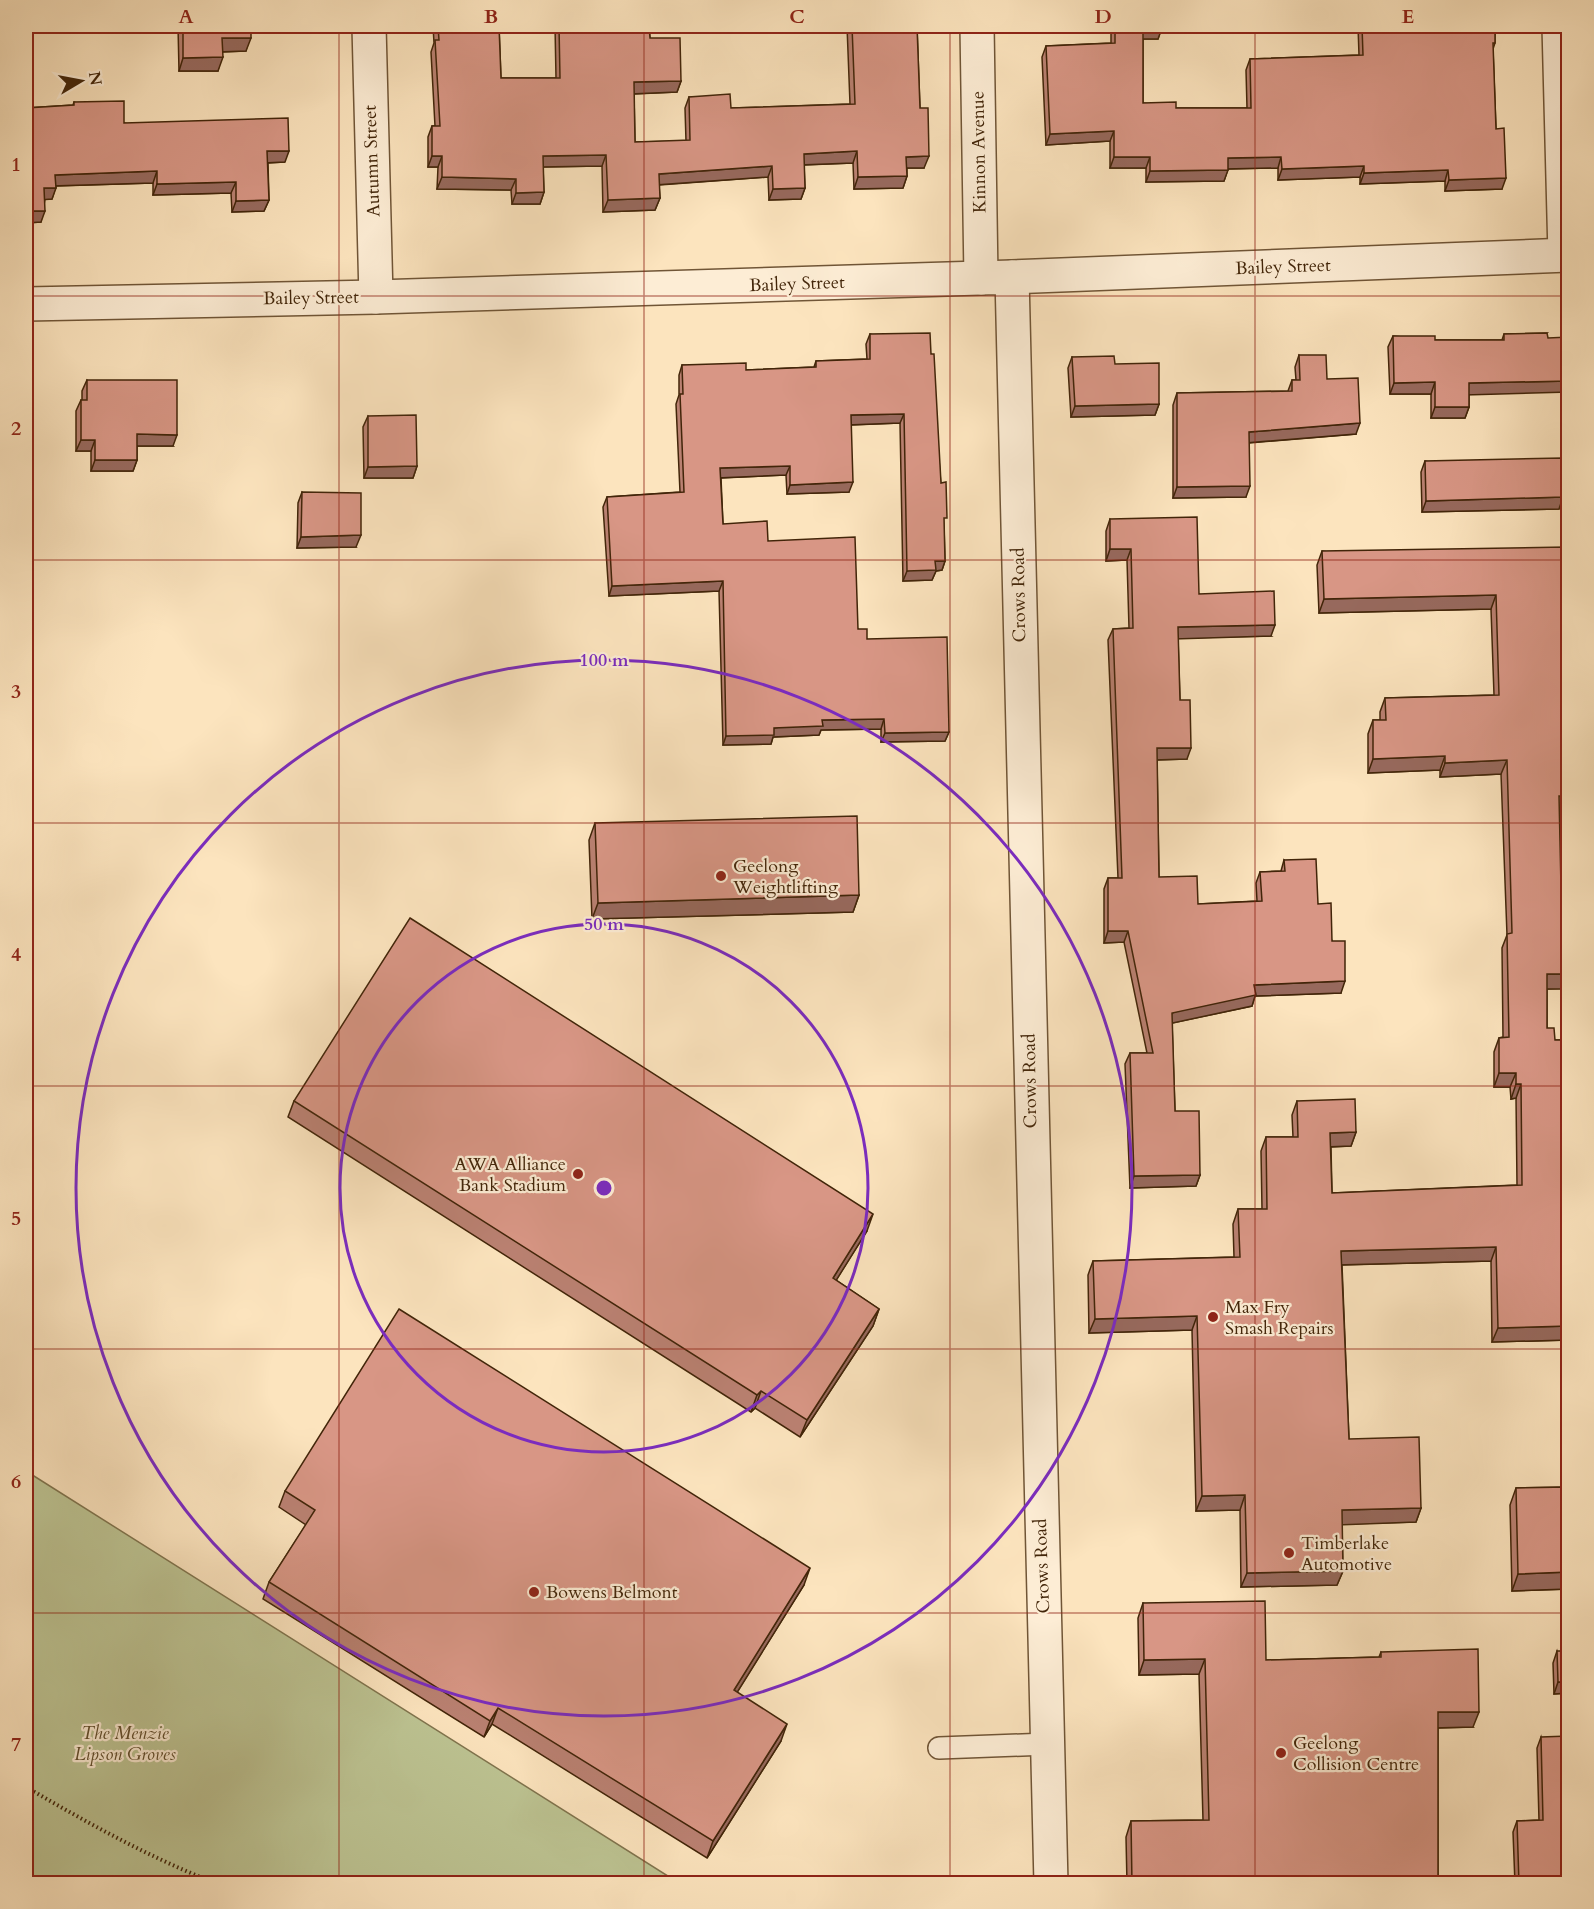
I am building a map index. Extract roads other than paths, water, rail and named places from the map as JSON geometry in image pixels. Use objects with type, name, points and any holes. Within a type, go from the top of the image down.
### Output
[{"type":"street","name":"Autumn Street","points":[[369,26],[376,297]]},
{"type":"street","name":"Kinnon Avenue","points":[[977,26],[996,278]]},
{"type":"street","points":[[1558,26],[1567,255]]},
{"type":"street","name":"Bailey Street","points":[[26,304],[376,297],[996,278],[1567,255]]},
{"type":"street","name":"Crows Road","points":[[996,278],[1051,1884]]},
{"type":"lane","points":[[939,1748],[1047,1744]]},
{"type":"place","name":"Geelong Weightlifting","points":[[721,876]]},
{"type":"place","name":"AWA Alliance Bank Stadium","points":[[578,1174]]},
{"type":"place","name":"Max Fry Smash Repairs","points":[[1213,1317]]},
{"type":"place","name":"Timberlake Automotive","points":[[1289,1553]]},
{"type":"place","name":"Bowens Belmont","points":[[534,1592]]},
{"type":"place","name":"Geelong Collision Centre","points":[[1281,1753]]},
{"type":"park label","name":"The Menzie Lipson Groves","points":[[125,1743]]}]
